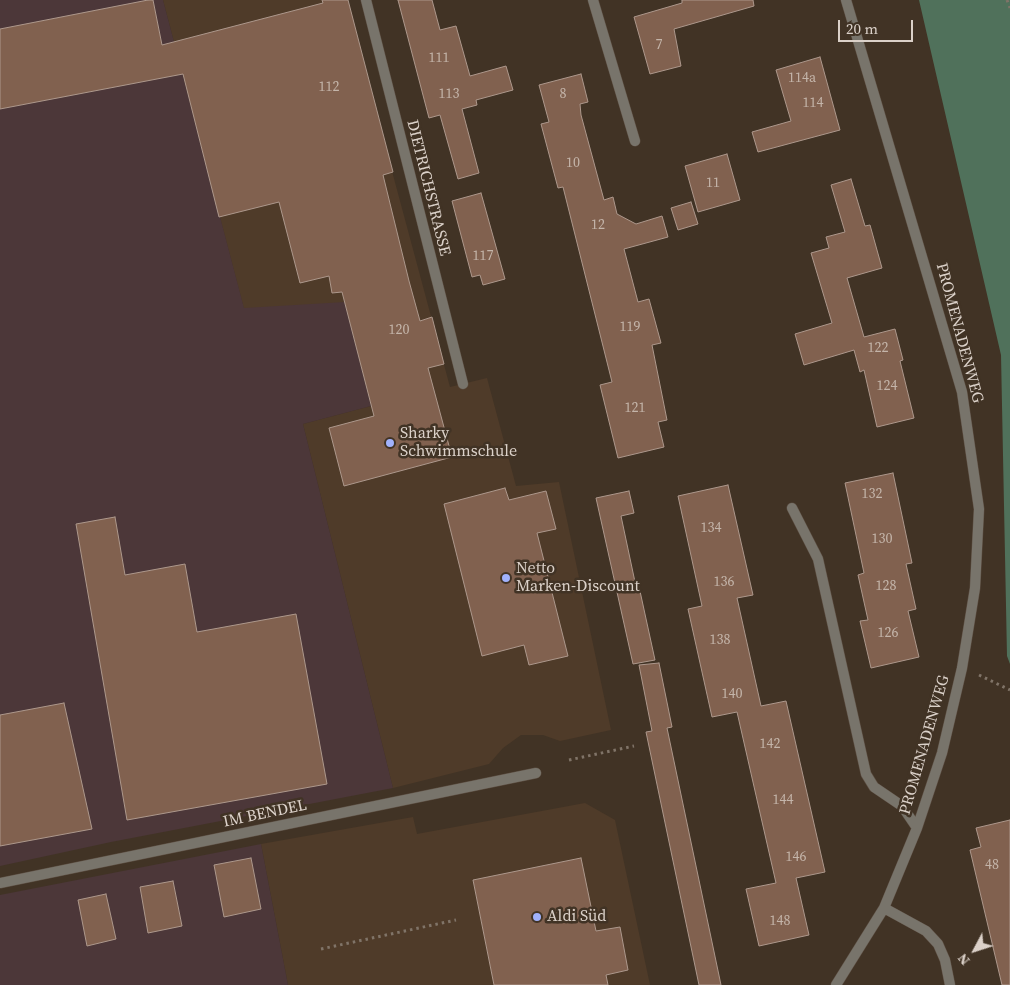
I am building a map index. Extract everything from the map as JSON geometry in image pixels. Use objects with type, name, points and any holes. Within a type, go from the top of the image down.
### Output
[{"type":"street","name":"DIETRICHSTRASSE","points":[[366,0],[463,384]]},
{"type":"street","points":[[593,0],[635,141]]},
{"type":"street","name":"PROMENADENWEG","points":[[836,985],[884,908],[917,828],[942,753],[962,668],[975,588],[979,509],[962,392],[846,0]]},
{"type":"street","name":"PROMENADENWEG","points":[[792,508],[818,559],[866,774],[874,787],[902,806],[917,828]]},
{"type":"street","name":"IM BENDEL","points":[[0,883],[536,773]]},
{"type":"street","points":[[884,908],[926,931],[938,944],[945,960],[950,985]]},
{"type":"path","points":[[1007,0],[1010,8]]},
{"type":"path","points":[[962,668],[1010,690]]},
{"type":"path","points":[[569,760],[634,746]]},
{"type":"path","points":[[321,949],[456,920]]},
{"type":"shaded area","points":[[0,0],[163,0],[244,308],[345,302],[371,406],[303,424],[393,788],[111,842],[0,866]]},
{"type":"shaded area","points":[[163,0],[346,0],[450,387],[487,378],[516,486],[559,482],[611,730],[560,741],[543,735],[521,735],[503,748],[489,764],[393,788],[303,424],[371,406],[345,303],[244,309]]},
{"type":"shaded area","points":[[585,803],[615,820],[650,985],[288,985],[261,844],[413,817],[417,834]]},
{"type":"shaded area","points":[[261,844],[288,985],[0,985],[0,895]]},
{"type":"green space","points":[[919,0],[1010,0],[1010,664],[1007,656],[1001,355]]},
{"type":"building","points":[[153,0],[162,45],[323,3],[322,0],[348,0],[393,172],[383,175],[409,281],[420,321],[432,317],[444,364],[428,368],[452,457],[344,486],[329,428],[374,416],[342,292],[332,293],[329,276],[300,283],[279,202],[219,217],[183,74],[0,109],[0,29]]},
{"type":"building","points":[[398,0],[432,0],[440,30],[456,26],[470,76],[506,66],[513,90],[476,100],[477,105],[462,109],[479,173],[458,179],[440,115],[429,118]]},
{"type":"building","points":[[682,0],[753,0],[754,6],[674,29],[681,66],[650,74],[634,17],[682,3]]},
{"type":"building","points":[[820,57],[840,130],[758,152],[752,132],[791,121],[776,70]]},
{"type":"building","points":[[581,74],[588,102],[580,104],[581,115],[604,200],[613,197],[617,214],[636,224],[662,216],[668,237],[624,249],[638,302],[649,299],[661,343],[652,345],[667,420],[658,422],[664,447],[618,458],[600,385],[612,382],[563,187],[558,188],[541,124],[549,122],[539,85]]},
{"type":"building","points":[[727,154],[740,200],[698,212],[685,166]]},
{"type":"building","points":[[851,179],[865,226],[870,225],[882,268],[847,278],[864,337],[895,329],[903,360],[900,361],[914,418],[877,427],[864,370],[860,372],[854,350],[804,365],[795,334],[832,323],[811,253],[829,248],[826,237],[845,232],[831,185]]},
{"type":"building","points":[[481,193],[505,279],[483,285],[480,275],[472,277],[452,201]]},
{"type":"building","points":[[691,202],[698,224],[678,230],[671,208]]},
{"type":"building","points":[[893,473],[912,563],[906,564],[916,609],[908,611],[919,657],[871,668],[860,621],[868,620],[858,575],[864,573],[845,483]]},
{"type":"building","points":[[728,485],[753,595],[737,598],[761,706],[786,701],[825,872],[796,878],[809,935],[759,946],[746,889],[776,883],[737,712],[712,717],[688,609],[702,606],[678,496]]},
{"type":"building","name":"Netto Marken-Discount","points":[[505,488],[509,500],[546,491],[556,529],[537,533],[568,656],[529,665],[524,645],[482,656],[444,504]]},
{"type":"building","points":[[629,491],[634,513],[621,516],[635,582],[628,584],[638,582],[655,660],[633,664],[596,498]]},
{"type":"building","points":[[115,517],[125,575],[185,564],[197,632],[296,614],[327,784],[127,820],[76,524]]},
{"type":"building","points":[[659,663],[672,727],[667,728],[721,985],[699,985],[646,732],[652,731],[639,665]]},
{"type":"building","points":[[64,703],[92,829],[0,846],[0,715]]},
{"type":"building","points":[[1010,820],[1010,985],[1002,985],[970,850],[981,847],[976,828]]},
{"type":"building","points":[[251,858],[261,909],[224,917],[214,865]]},
{"type":"building","name":"Aldi Süd","points":[[581,858],[596,931],[620,927],[628,970],[606,975],[608,985],[494,985],[473,880]]},
{"type":"building","points":[[173,881],[182,926],[148,933],[140,887]]},
{"type":"building","points":[[106,894],[116,939],[87,946],[78,900]]},
{"type":"place","name":"Sharky Schwimmschule","points":[[390,443]]},
{"type":"place","name":"Netto Marken-Discount","points":[[506,578]]},
{"type":"place","name":"Aldi Süd","points":[[537,917]]}]
